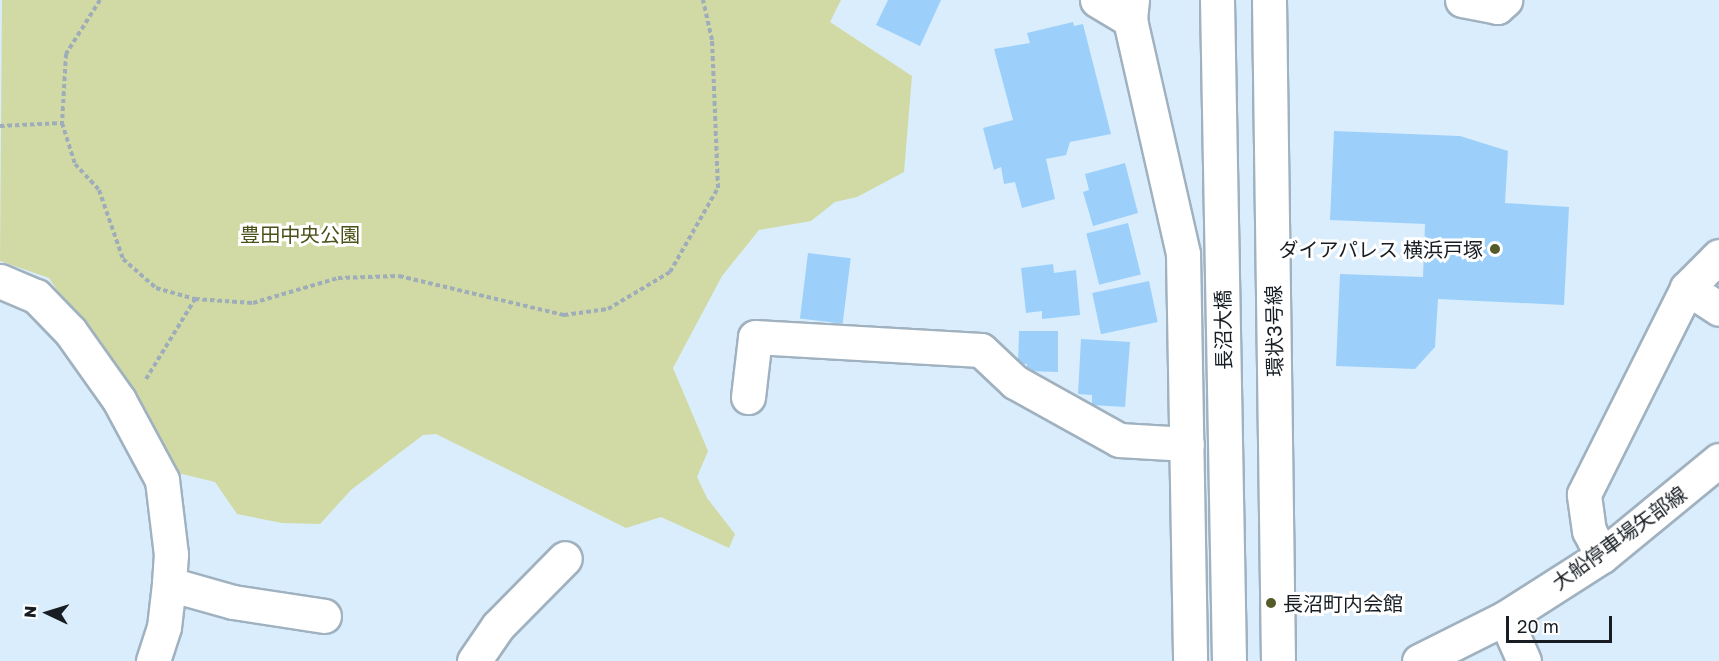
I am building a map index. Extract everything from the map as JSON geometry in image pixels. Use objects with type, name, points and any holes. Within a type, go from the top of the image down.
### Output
[{"type":"street","points":[[1097,0],[1131,10],[1183,254],[1190,661]]},
{"type":"street","name":"長沼大橋","points":[[1216,0],[1229,661]]},
{"type":"street","name":"環状3号線","points":[[1269,0],[1278,661]]},
{"type":"street","points":[[1462,0],[1497,7],[1505,0]]},
{"type":"street","points":[[1602,556],[1589,531],[1584,494],[1687,288],[1719,256]]},
{"type":"street","points":[[0,281],[36,296],[70,331],[119,400],[162,480],[170,536],[170,584],[164,627],[153,661]]},
{"type":"street","points":[[1687,288],[1719,309]]},
{"type":"street","points":[[748,398],[755,337],[981,350],[1015,382],[1119,440],[1187,444]]},
{"type":"street","name":"大船停車場矢部線","points":[[1419,661],[1504,618],[1602,556],[1719,460]]},
{"type":"street","points":[[474,661],[498,626],[565,558]]},
{"type":"street","points":[[170,584],[233,602],[324,616]]},
{"type":"street","points":[[1504,618],[1524,661]]},
{"type":"path","points":[[100,0],[66,54],[63,123],[75,164],[99,190],[123,259],[156,288],[195,299],[253,303],[338,278],[399,276],[564,315],[608,309],[670,272],[718,188],[712,40],[703,0]]},
{"type":"path","points":[[0,126],[63,123]]},
{"type":"path","points":[[119,400],[152,374],[195,299]]},
{"type":"green space","name":"豊田中央公園","points":[[2,0],[841,0],[830,22],[912,76],[904,172],[857,197],[835,202],[811,221],[759,230],[722,276],[673,368],[708,451],[697,477],[707,498],[735,534],[729,548],[661,517],[626,528],[436,434],[423,435],[351,490],[320,524],[282,523],[237,514],[215,482],[178,473],[49,278],[0,261]]},
{"type":"building","points":[[888,0],[941,0],[920,46],[876,25]]},
{"type":"building","points":[[1073,22],[1074,26],[1083,24],[1111,134],[1070,142],[1066,155],[1046,159],[1055,199],[1022,208],[1015,182],[1004,184],[1001,167],[994,170],[983,128],[1013,120],[994,49],[1030,43],[1027,33]]},
{"type":"building","name":"ダイアパレス 横浜戸塚","points":[[1334,131],[1460,136],[1508,151],[1505,203],[1569,207],[1564,305],[1438,299],[1435,347],[1415,369],[1336,366],[1340,274],[1423,277],[1425,224],[1330,220]]},
{"type":"building","points":[[1125,163],[1138,213],[1093,226],[1083,192],[1089,190],[1085,174]]},
{"type":"building","points":[[1128,223],[1141,274],[1099,285],[1086,233]]},
{"type":"building","points":[[808,253],[851,258],[843,324],[800,319]]},
{"type":"building","points":[[1053,264],[1054,273],[1076,270],[1080,315],[1042,319],[1042,311],[1026,313],[1021,268]]},
{"type":"building","points":[[1149,281],[1158,322],[1101,334],[1092,293]]},
{"type":"building","points":[[1019,331],[1058,331],[1058,372],[1027,371],[1027,364],[1018,364]]},
{"type":"building","points":[[1081,339],[1130,342],[1125,407],[1092,405],[1092,395],[1078,394]]},
{"type":"place","name":"ダイアパレス 横浜戸塚","points":[[1495,249]]},
{"type":"place","name":"長沼町内会館","points":[[1271,603]]}]
